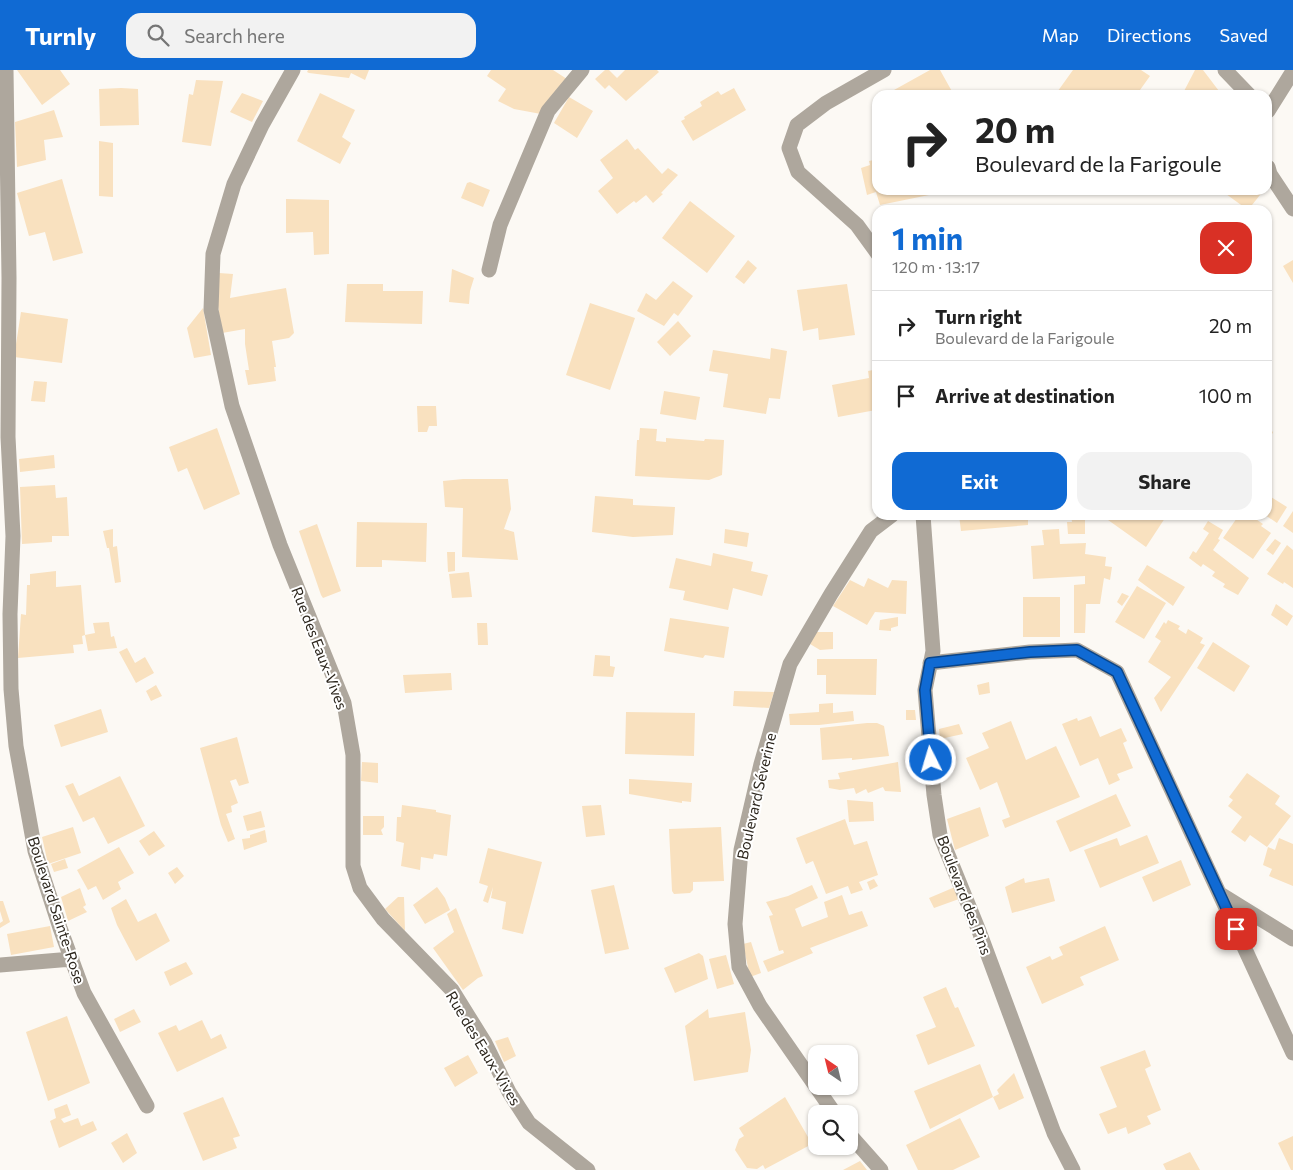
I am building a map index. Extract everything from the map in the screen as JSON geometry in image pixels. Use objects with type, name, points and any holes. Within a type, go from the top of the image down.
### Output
[{"type":"street","name":"Boulevard Sainte-Rose","points":[[6,70],[4,133],[9,278],[8,437],[13,536],[10,614],[16,746],[35,851],[84,993],[147,1106]]},
{"type":"street","name":"Rue des Eaux-Vives","points":[[293,70],[262,125],[234,184],[213,254],[211,310],[232,406],[280,545],[344,703],[353,755],[353,866],[360,888],[383,919],[452,990],[484,1042],[509,1092],[530,1123],[588,1170]]},
{"type":"street","points":[[489,270],[500,225],[548,111],[582,70]]},
{"type":"street","points":[[872,246],[856,224],[798,172],[789,148],[797,125],[826,103],[884,70]]},
{"type":"street","points":[[1224,70],[1244,90]]},
{"type":"street","points":[[1272,105],[1293,71]]},
{"type":"street","points":[[1272,172],[1293,190]]},
{"type":"street","points":[[1272,175],[1293,209]]},
{"type":"street","name":"Boulevard Séverine","points":[[829,1105],[760,1006],[739,967],[735,924],[741,850],[761,764],[790,664],[831,594],[872,532],[886,520]]},
{"type":"street","name":"Boulevard des Pins","points":[[923,520],[933,651],[925,690],[934,795],[940,835],[979,931],[1054,1133],[1074,1170]]},
{"type":"street","points":[[930,663],[1030,652],[1077,650],[1117,672],[1293,1052]]},
{"type":"street","points":[[1220,894],[1293,939]]},
{"type":"street","points":[[0,965],[72,958]]},
{"type":"street","points":[[858,1144],[881,1170]]},
{"type":"building","points":[[17,70],[60,70],[70,84],[42,105]]},
{"type":"building","points":[[308,70],[369,70],[365,80],[351,73],[349,78],[309,73],[307,72]]},
{"type":"building","points":[[491,70],[553,70],[567,79],[541,114],[514,109],[498,101],[506,89],[487,76]]},
{"type":"building","points":[[605,70],[609,70],[617,78],[625,70],[657,70],[659,72],[626,101],[609,85],[605,89],[595,79]]},
{"type":"building","points":[[930,70],[940,70],[951,90],[894,90]]},
{"type":"building","points":[[1073,70],[1141,70],[1150,76],[1140,90],[1059,90]]},
{"type":"building","points":[[1195,70],[1203,70],[1218,90],[1185,90]]},
{"type":"building","points":[[196,80],[223,81],[211,146],[182,142],[189,94],[193,95]]},
{"type":"building","points":[[734,88],[746,110],[693,141],[681,121],[685,119],[684,117],[702,106],[700,102],[718,91],[721,95]]},
{"type":"building","points":[[99,89],[138,89],[139,125],[100,126]]},
{"type":"building","points":[[242,93],[263,101],[252,122],[230,112]]},
{"type":"building","points":[[320,93],[355,110],[342,137],[351,143],[340,164],[297,141]]},
{"type":"building","points":[[569,97],[593,111],[577,138],[554,123]]},
{"type":"building","points":[[54,110],[63,137],[44,140],[46,160],[17,167],[15,122]]},
{"type":"building","points":[[627,139],[635,150],[638,148],[662,174],[668,168],[678,175],[653,203],[646,195],[636,203],[634,201],[617,214],[598,191],[613,178],[600,160]]},
{"type":"building","points":[[99,141],[113,143],[113,197],[99,196]]},
{"type":"building","points":[[872,160],[872,193],[867,195],[861,168],[870,165],[869,161]]},
{"type":"building","points":[[62,179],[83,253],[53,261],[45,232],[29,236],[17,193]]},
{"type":"building","points":[[470,182],[490,190],[483,207],[461,198],[467,183]]},
{"type":"building","points":[[877,195],[929,195],[880,205]]},
{"type":"building","points":[[1227,195],[1260,195],[1252,205],[1241,205]]},
{"type":"building","points":[[286,199],[329,200],[329,254],[314,255],[313,232],[286,233]]},
{"type":"building","points":[[690,201],[735,236],[707,273],[662,238]]},
{"type":"building","points":[[748,260],[757,268],[744,284],[735,277]]},
{"type":"building","points":[[1293,260],[1293,283],[1283,266]]},
{"type":"building","points":[[452,269],[474,278],[469,304],[449,302]]},
{"type":"building","points":[[219,273],[233,274],[230,298],[286,288],[294,333],[289,338],[272,341],[276,381],[248,385],[245,370],[249,370],[245,329],[222,333],[217,299]]},
{"type":"building","points":[[673,281],[693,296],[678,316],[674,313],[664,326],[637,311],[646,293],[656,300]]},
{"type":"building","points":[[347,284],[383,284],[383,291],[423,291],[422,324],[345,322]]},
{"type":"building","points":[[847,284],[855,335],[819,340],[818,328],[803,331],[797,290]]},
{"type":"building","points":[[590,303],[635,318],[610,390],[566,375]]},
{"type":"building","points":[[203,308],[211,355],[194,358],[187,328]]},
{"type":"building","points":[[21,312],[68,319],[62,363],[14,357]]},
{"type":"building","points":[[678,321],[691,336],[670,356],[657,342]]},
{"type":"building","points":[[771,348],[787,351],[780,399],[769,398],[766,414],[723,407],[728,374],[709,371],[713,350],[770,359]]},
{"type":"building","points":[[872,370],[872,411],[838,417],[832,385],[869,378],[868,371]]},
{"type":"building","points":[[34,381],[47,382],[45,402],[31,401]]},
{"type":"building","points":[[664,391],[700,397],[696,420],[660,414]]},
{"type":"building","points":[[417,406],[436,406],[437,426],[429,426],[427,432],[418,432]]},
{"type":"building","points":[[217,428],[240,494],[204,510],[187,468],[178,472],[169,447]]},
{"type":"building","points":[[640,428],[657,429],[656,441],[666,442],[666,438],[704,441],[705,439],[724,440],[722,475],[709,480],[635,476],[637,440],[639,440]]},
{"type":"building","points":[[54,455],[55,468],[20,472],[19,459]]},
{"type":"building","points":[[508,479],[511,509],[504,529],[514,532],[518,560],[462,557],[463,508],[445,507],[443,481]]},
{"type":"building","points":[[55,485],[56,498],[67,497],[69,536],[52,536],[52,542],[22,544],[20,487]]},
{"type":"building","points":[[595,496],[633,499],[633,505],[675,507],[673,535],[633,537],[592,532]]},
{"type":"building","points":[[1272,498],[1287,507],[1277,523],[1272,520]]},
{"type":"building","points":[[1293,511],[1293,533],[1283,526]]},
{"type":"building","points":[[960,520],[1028,520],[1028,525],[961,531]]},
{"type":"building","points":[[1072,520],[1085,520],[1085,534],[1068,534],[1067,522],[1072,522]]},
{"type":"building","points":[[1108,520],[1164,520],[1146,547]]},
{"type":"building","points":[[1236,520],[1257,520],[1263,524],[1261,526],[1271,533],[1253,559],[1223,538]]},
{"type":"building","points":[[1208,521],[1223,530],[1218,539],[1220,540],[1213,550],[1249,578],[1238,595],[1223,587],[1225,584],[1212,576],[1215,572],[1203,564],[1201,567],[1189,558],[1193,551],[1196,553],[1209,533],[1203,529]]},
{"type":"building","points":[[357,522],[427,523],[426,562],[382,560],[382,567],[356,567]]},
{"type":"building","points":[[317,524],[341,591],[323,598],[299,531]]},
{"type":"building","points":[[113,529],[113,547],[117,546],[121,582],[115,583],[109,548],[107,548],[103,531]]},
{"type":"building","points":[[725,529],[749,533],[747,547],[724,543]]},
{"type":"building","points":[[1059,529],[1060,544],[1086,543],[1085,554],[1106,557],[1105,566],[1112,567],[1110,580],[1104,578],[1100,604],[1086,604],[1085,633],[1074,633],[1074,585],[1085,584],[1085,576],[1033,579],[1031,546],[1044,545],[1042,530]]},
{"type":"building","points":[[1275,539],[1281,543],[1273,555],[1266,550]]},
{"type":"building","points":[[1287,545],[1293,550],[1293,588],[1267,574]]},
{"type":"building","points":[[447,552],[455,552],[455,571],[448,572]]},
{"type":"building","points":[[713,553],[753,562],[751,571],[768,575],[762,596],[733,588],[728,610],[683,600],[685,591],[669,588],[676,558],[711,566]]},
{"type":"building","points":[[1147,565],[1185,587],[1173,606],[1138,580]]},
{"type":"building","points":[[56,571],[56,587],[81,585],[85,635],[82,636],[83,644],[73,645],[74,653],[18,658],[21,614],[26,615],[27,585],[30,585],[30,574]]},
{"type":"building","points":[[469,572],[472,597],[452,598],[449,574]]},
{"type":"building","points":[[868,578],[888,588],[892,580],[907,581],[906,614],[875,612],[867,625],[833,606],[850,580],[864,587]]},
{"type":"building","points":[[1137,586],[1166,603],[1144,639],[1115,622]]},
{"type":"building","points":[[1122,593],[1129,596],[1122,606],[1117,602]]},
{"type":"building","points":[[1023,597],[1060,597],[1060,637],[1023,637]]},
{"type":"building","points":[[1276,604],[1293,616],[1287,626],[1271,615]]},
{"type":"building","points":[[898,617],[898,626],[891,628],[891,631],[879,630],[880,620]]},
{"type":"building","points":[[670,618],[729,627],[724,658],[705,655],[703,658],[664,651]]},
{"type":"building","points":[[1168,620],[1180,626],[1178,629],[1186,634],[1188,629],[1203,638],[1200,643],[1205,645],[1161,712],[1154,698],[1171,677],[1148,662],[1161,641],[1155,637],[1164,622],[1166,624]]},
{"type":"building","points":[[109,622],[111,637],[114,636],[117,648],[88,651],[85,635],[95,633],[93,623]]},
{"type":"building","points":[[477,623],[487,623],[488,645],[478,645]]},
{"type":"building","points":[[816,632],[833,632],[833,649],[820,650],[810,644]]},
{"type":"building","points":[[1213,642],[1250,666],[1234,692],[1197,668]]},
{"type":"building","points":[[127,648],[135,663],[145,657],[154,673],[136,683],[119,652]]},
{"type":"building","points":[[595,655],[610,656],[610,666],[615,667],[613,677],[593,676]]},
{"type":"building","points":[[817,659],[877,659],[876,695],[826,694],[826,675],[817,675]]},
{"type":"building","points":[[451,673],[452,690],[405,693],[403,675]]},
{"type":"building","points":[[989,682],[990,693],[979,695],[977,685]]},
{"type":"building","points":[[156,685],[162,696],[151,701],[146,691]]},
{"type":"building","points":[[734,691],[774,692],[769,708],[733,706]]},
{"type":"building","points":[[833,703],[833,713],[853,711],[854,721],[819,725],[790,725],[789,714],[819,712],[819,704]]},
{"type":"building","points":[[101,709],[108,732],[61,747],[54,725]]},
{"type":"building","points":[[906,710],[915,710],[916,720],[906,720]]},
{"type":"building","points":[[626,712],[695,713],[694,756],[625,754]]},
{"type":"building","points":[[1091,716],[1100,737],[1121,728],[1127,741],[1123,743],[1133,768],[1117,774],[1120,780],[1109,785],[1098,758],[1080,766],[1062,724],[1077,718],[1078,721]]},
{"type":"building","points":[[1011,721],[1026,760],[1056,746],[1080,797],[1005,828],[1002,820],[1010,817],[997,782],[980,790],[966,758],[989,748],[982,733]]},
{"type":"building","points":[[877,723],[884,726],[889,756],[852,760],[852,758],[822,760],[820,728]]},
{"type":"building","points":[[959,724],[963,734],[940,739],[939,729]]},
{"type":"building","points":[[237,737],[249,783],[239,786],[236,779],[230,781],[238,803],[231,806],[232,812],[226,814],[235,839],[228,842],[221,825],[200,748]]},
{"type":"building","points":[[362,762],[378,763],[378,783],[361,781]]},
{"type":"building","points":[[898,762],[901,792],[885,791],[883,787],[868,793],[866,789],[856,794],[854,788],[840,790],[829,788],[828,780],[840,779],[838,773]]},
{"type":"building","points":[[1247,773],[1280,796],[1275,804],[1291,816],[1267,847],[1250,835],[1245,842],[1231,832],[1242,817],[1228,806],[1233,800],[1229,797]]},
{"type":"building","points":[[120,776],[145,826],[108,844],[94,817],[83,822],[65,786],[73,783],[79,796]]},
{"type":"building","points":[[629,779],[692,783],[691,802],[682,801],[682,803],[629,794]]},
{"type":"building","points":[[1116,794],[1131,826],[1070,852],[1056,821]]},
{"type":"building","points":[[847,800],[873,802],[874,821],[849,822]]},
{"type":"building","points":[[402,805],[436,810],[436,812],[451,815],[447,856],[434,854],[433,859],[421,857],[420,870],[401,866],[404,843],[396,841],[397,817],[401,817]]},
{"type":"building","points":[[601,805],[605,835],[586,837],[582,806]]},
{"type":"building","points":[[980,807],[989,836],[955,850],[947,819]]},
{"type":"building","points":[[261,811],[265,827],[247,831],[243,816]]},
{"type":"building","points":[[363,816],[384,816],[384,827],[381,830],[383,835],[363,835]]},
{"type":"building","points":[[845,819],[854,845],[867,841],[878,875],[859,882],[863,890],[851,894],[848,886],[826,894],[813,861],[806,864],[796,838]]},
{"type":"building","points":[[73,827],[81,853],[48,864],[42,837]]},
{"type":"building","points":[[721,827],[724,881],[693,882],[693,890],[690,893],[674,894],[672,891],[669,829]]},
{"type":"building","points":[[265,830],[267,842],[244,850],[242,839],[250,838],[250,835]]},
{"type":"building","points":[[154,831],[165,846],[149,856],[139,841]]},
{"type":"building","points":[[1147,835],[1159,863],[1100,888],[1084,850],[1117,838],[1120,846]]},
{"type":"building","points":[[1279,838],[1293,844],[1293,886],[1269,876],[1272,869],[1263,865],[1268,847],[1275,850]]},
{"type":"building","points":[[119,847],[134,873],[118,882],[121,889],[103,900],[96,886],[88,890],[77,870]]},
{"type":"building","points":[[488,848],[542,862],[523,934],[502,929],[506,902],[491,898],[493,887],[488,903],[483,901],[488,886],[479,883]]},
{"type":"building","points":[[65,859],[68,868],[54,872],[51,864]]},
{"type":"building","points":[[1181,860],[1191,885],[1153,902],[1142,877]]},
{"type":"building","points":[[177,867],[184,876],[175,884],[168,873]]},
{"type":"building","points":[[1024,878],[1025,883],[1049,878],[1055,901],[1012,913],[1005,887]]},
{"type":"building","points":[[874,879],[878,886],[870,890],[867,882]]},
{"type":"building","points":[[614,885],[629,949],[605,954],[591,890]]},
{"type":"building","points":[[812,885],[818,898],[795,909],[802,927],[828,917],[824,902],[842,895],[849,915],[862,911],[868,926],[810,948],[813,953],[768,972],[763,961],[784,953],[783,950],[779,951],[769,916],[773,915],[766,902],[788,896]]},
{"type":"building","points":[[437,887],[445,898],[450,910],[425,924],[413,905]]},
{"type":"building","points":[[955,887],[959,899],[934,908],[929,898]]},
{"type":"building","points":[[80,888],[86,905],[83,907],[87,912],[68,921],[61,897]]},
{"type":"building","points":[[398,897],[404,897],[405,931],[385,909]]},
{"type":"building","points":[[126,899],[138,922],[156,913],[170,941],[136,961],[117,925],[111,908]]},
{"type":"building","points":[[0,901],[3,901],[10,922],[0,928],[0,923],[3,921]]},
{"type":"building","points":[[456,908],[483,976],[463,990],[433,948],[454,932],[447,914]]},
{"type":"building","points":[[50,926],[54,947],[11,955],[7,934]]},
{"type":"building","points":[[1105,926],[1119,960],[1080,977],[1084,985],[1042,1004],[1026,967],[1050,956],[1052,960],[1063,955],[1059,947]]},
{"type":"building","points":[[751,942],[761,973],[750,977],[743,944]]},
{"type":"building","points":[[699,953],[703,956],[708,979],[675,993],[664,968]]},
{"type":"building","points":[[726,955],[734,984],[717,989],[709,959]]},
{"type":"building","points":[[186,962],[193,974],[170,986],[164,972]]},
{"type":"building","points":[[946,987],[955,1008],[958,1007],[975,1046],[928,1065],[916,1035],[936,1027],[923,997]]},
{"type":"building","points":[[134,1009],[141,1022],[120,1032],[114,1019]]},
{"type":"building","points":[[708,1009],[709,1018],[745,1012],[751,1050],[748,1072],[694,1081],[685,1026]]},
{"type":"building","points":[[67,1016],[90,1083],[48,1101],[26,1032]]},
{"type":"building","points":[[202,1020],[211,1039],[221,1034],[227,1048],[177,1072],[158,1033],[176,1025],[179,1031]]},
{"type":"building","points":[[508,1037],[516,1056],[504,1062],[495,1041]]},
{"type":"building","points":[[1145,1050],[1151,1066],[1145,1069],[1161,1110],[1147,1116],[1151,1124],[1128,1134],[1126,1127],[1108,1134],[1099,1114],[1117,1107],[1100,1067]]},
{"type":"building","points":[[468,1055],[478,1073],[455,1087],[444,1068]]},
{"type":"building","points":[[980,1064],[993,1097],[930,1129],[914,1091]]},
{"type":"building","points":[[1014,1073],[1024,1098],[999,1110],[993,1097],[999,1094],[997,1090]]},
{"type":"building","points":[[223,1097],[240,1136],[233,1138],[237,1148],[203,1161],[183,1113]]},
{"type":"building","points":[[785,1097],[808,1137],[808,1146],[765,1169],[763,1165],[757,1169],[747,1168],[735,1150],[739,1139],[744,1136],[739,1128]]},
{"type":"building","points":[[67,1104],[71,1115],[61,1119],[64,1123],[78,1118],[81,1126],[93,1121],[97,1130],[59,1148],[50,1121],[56,1118],[54,1109]]},
{"type":"building","points":[[960,1118],[980,1157],[953,1170],[918,1170],[906,1145]]},
{"type":"building","points":[[127,1133],[137,1153],[123,1163],[111,1143]]},
{"type":"building","points":[[1293,1136],[1293,1170],[1291,1170],[1278,1143]]},
{"type":"building","points":[[1190,1152],[1200,1170],[1166,1170],[1163,1164]]},
{"type":"building","points":[[860,1161],[867,1170],[843,1170]]},
{"type":"route","points":[[931,760],[925,690],[930,663],[1030,652],[1077,650],[1117,672],[1236,929]]}]
